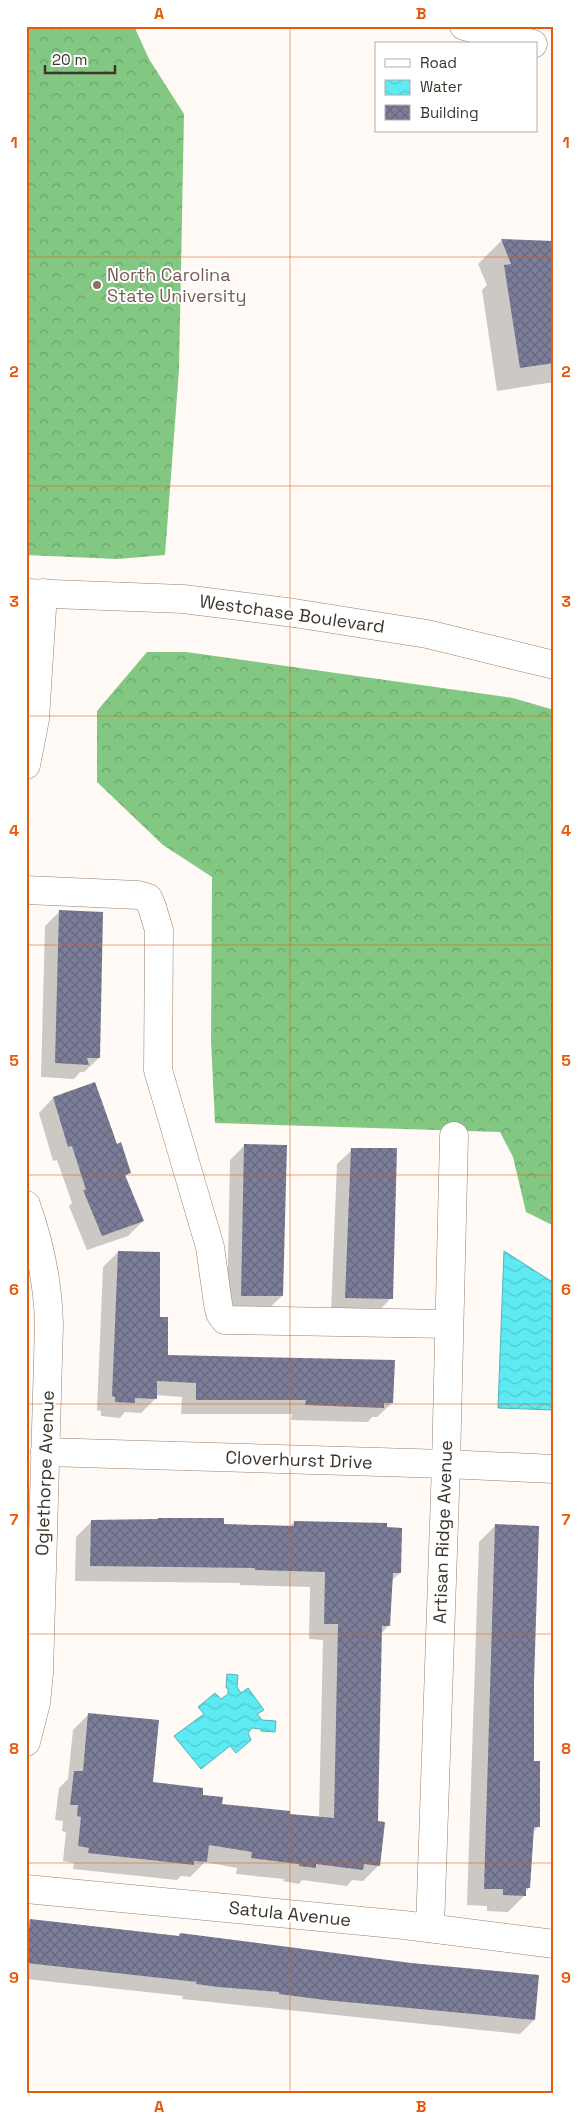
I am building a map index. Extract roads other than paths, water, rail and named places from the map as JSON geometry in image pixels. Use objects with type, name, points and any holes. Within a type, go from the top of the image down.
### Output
[{"type":"main road","points":[[464,26],[527,42]]},
{"type":"main road","points":[[538,45],[554,49]]},
{"type":"main road","points":[[26,765],[35,719],[35,593]]},
{"type":"main road","name":"Westchase Boulevard","points":[[35,593],[183,599],[294,613],[427,634],[554,665]]},
{"type":"main road","points":[[26,890],[138,895],[148,898],[159,930],[158,1070],[210,1247],[218,1304],[224,1320],[448,1324]]},
{"type":"main road","name":"Artisan Ridge Avenue","points":[[430,1928],[446,1464],[454,1136]]},
{"type":"main road","name":"Oglethorpe Avenue","points":[[26,1205],[36,1236],[48,1295],[48,1394],[39,1673],[36,1703],[26,1742]]},
{"type":"main road","name":"Cloverhurst Drive","points":[[45,1452],[554,1469]]},
{"type":"main road","name":"Satula Avenue","points":[[26,1889],[430,1928],[554,1944]]},
{"type":"water","points":[[504,1251],[554,1283],[554,1410],[498,1408]]},
{"type":"water","points":[[227,1674],[238,1675],[237,1687],[241,1693],[248,1688],[264,1710],[257,1714],[262,1720],[276,1721],[275,1732],[252,1728],[248,1733],[251,1740],[236,1753],[230,1746],[201,1769],[174,1736],[204,1714],[198,1707],[215,1693],[221,1699],[228,1694],[228,1688],[226,1688]]},
{"type":"place","name":"North Carolina State University","points":[[97,285]]}]
